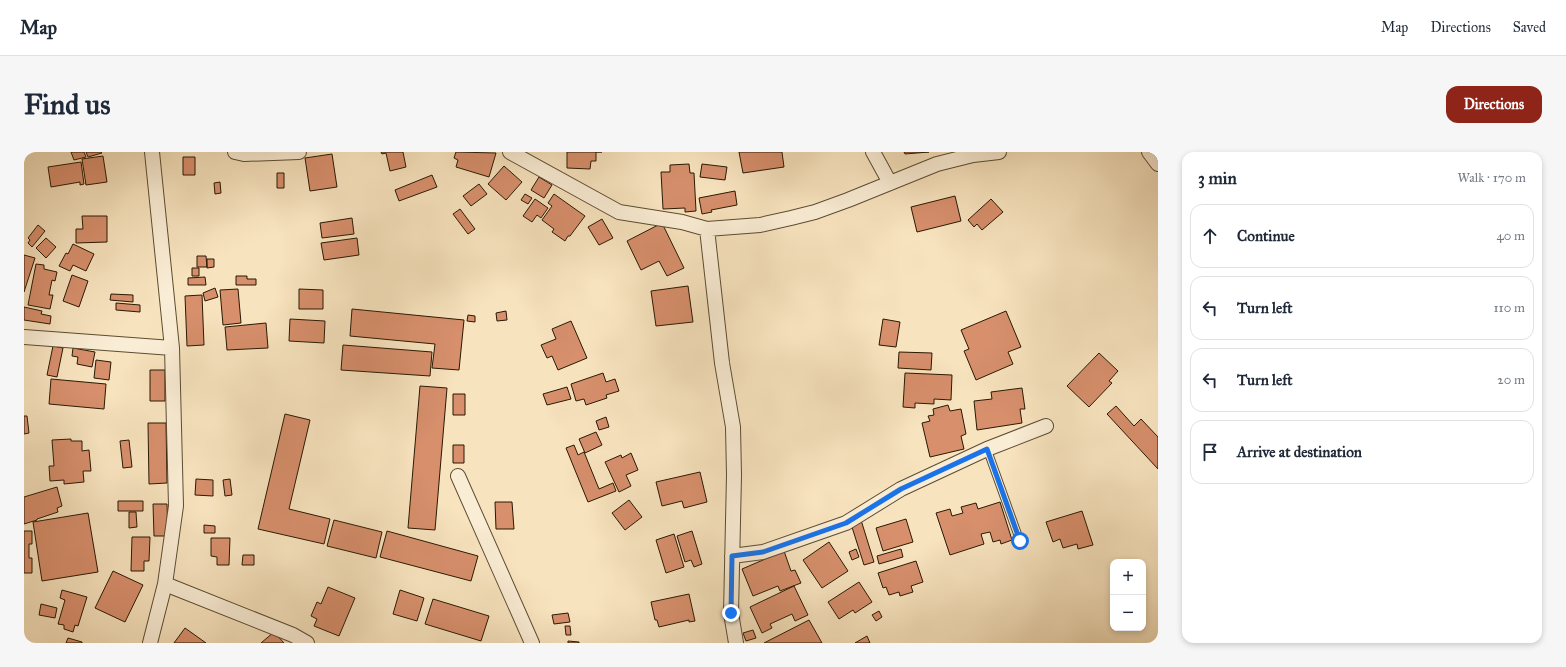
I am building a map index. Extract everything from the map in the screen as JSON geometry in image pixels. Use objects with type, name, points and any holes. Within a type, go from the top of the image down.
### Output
[{"type":"street","points":[[150,643],[165,584],[176,506],[172,348],[152,152]]},
{"type":"street","points":[[235,152],[244,154],[299,152]]},
{"type":"street","points":[[510,152],[619,212],[682,222],[707,229],[760,225],[815,212],[937,164],[973,155],[999,152]]},
{"type":"street","points":[[873,152],[890,183]]},
{"type":"street","points":[[1149,152],[1158,164]]},
{"type":"street","points":[[707,229],[722,363],[733,427],[734,475],[731,613],[736,643]]},
{"type":"street","points":[[24,337],[172,348]]},
{"type":"street","points":[[732,556],[763,552],[846,523],[901,489],[987,449],[1046,426]]},
{"type":"street","points":[[458,476],[532,643]]},
{"type":"street","points":[[165,584],[293,634],[307,643]]},
{"type":"lane","points":[[987,449],[1020,541]]},
{"type":"building","points":[[71,152],[84,152],[86,157],[74,160]]},
{"type":"building","points":[[86,152],[101,152],[102,153],[88,157]]},
{"type":"building","points":[[381,152],[403,152],[406,167],[390,171],[386,153],[382,154]]},
{"type":"building","points":[[456,152],[496,153],[489,177],[456,167],[458,160],[454,158]]},
{"type":"building","points":[[567,152],[596,152],[596,161],[591,161],[590,169],[567,168]]},
{"type":"building","points":[[739,152],[782,152],[784,167],[743,173]]},
{"type":"building","points":[[904,152],[929,152],[905,154]]},
{"type":"building","points":[[332,154],[337,187],[310,191],[305,158]]},
{"type":"building","points":[[103,156],[107,182],[86,185],[82,159]]},
{"type":"building","points":[[183,157],[195,157],[195,175],[183,175]]},
{"type":"building","points":[[81,162],[84,184],[80,185],[80,182],[51,187],[48,167]]},
{"type":"building","points":[[689,164],[690,173],[694,173],[696,211],[685,212],[685,208],[663,209],[661,172],[670,172],[670,165]]},
{"type":"building","points":[[702,164],[727,167],[725,180],[700,177]]},
{"type":"building","points":[[504,166],[522,182],[506,200],[488,184]]},
{"type":"building","points":[[277,173],[284,173],[284,188],[277,188]]},
{"type":"building","points":[[432,175],[437,187],[399,201],[395,190]]},
{"type":"building","points":[[539,177],[552,185],[544,198],[531,190]]},
{"type":"building","points":[[220,182],[221,193],[215,194],[214,183]]},
{"type":"building","points":[[479,184],[487,194],[471,206],[463,196]]},
{"type":"building","points":[[735,191],[737,205],[711,210],[712,212],[702,214],[699,198]]},
{"type":"building","points":[[525,194],[532,198],[528,204],[521,200]]},
{"type":"building","points":[[554,194],[585,216],[565,241],[552,232],[554,229],[542,220],[552,206],[548,203]]},
{"type":"building","points":[[955,196],[961,221],[917,232],[911,207]]},
{"type":"building","points":[[535,199],[548,208],[541,218],[537,215],[532,222],[523,216]]},
{"type":"building","points":[[991,199],[1003,212],[982,230],[977,224],[974,227],[968,220]]},
{"type":"building","points":[[460,209],[475,229],[468,234],[453,214]]},
{"type":"building","points":[[82,216],[107,216],[107,242],[76,243],[76,229],[83,229]]},
{"type":"building","points":[[352,218],[354,234],[322,238],[320,223]]},
{"type":"building","points":[[602,219],[613,238],[599,245],[588,227]]},
{"type":"building","points":[[662,223],[684,268],[667,276],[659,261],[641,270],[627,241]]},
{"type":"building","points":[[38,225],[45,231],[32,247],[28,243],[30,240],[28,238]]},
{"type":"building","points":[[46,238],[56,247],[46,258],[36,248]]},
{"type":"building","points":[[357,238],[359,255],[324,260],[321,243]]},
{"type":"building","points":[[73,244],[94,254],[86,271],[73,265],[70,271],[59,266]]},
{"type":"building","points":[[24,255],[35,258],[24,292]]},
{"type":"building","points":[[197,256],[206,256],[207,267],[197,267]]},
{"type":"building","points":[[207,259],[214,259],[214,267],[207,268]]},
{"type":"building","points":[[36,264],[44,265],[44,269],[57,272],[55,281],[52,280],[49,295],[53,295],[50,309],[28,305]]},
{"type":"building","points":[[192,268],[199,268],[199,276],[192,276]]},
{"type":"building","points":[[72,275],[88,281],[79,307],[63,301]]},
{"type":"building","points":[[236,276],[247,276],[247,279],[256,279],[256,285],[236,285]]},
{"type":"building","points":[[205,277],[206,285],[188,285],[188,278]]},
{"type":"building","points":[[688,286],[693,322],[656,326],[651,291]]},
{"type":"building","points":[[215,288],[218,297],[205,301],[203,293]]},
{"type":"building","points":[[238,289],[241,323],[223,325],[220,290]]},
{"type":"building","points":[[299,289],[323,290],[323,309],[299,309]]},
{"type":"building","points":[[111,294],[133,295],[133,302],[110,300]]},
{"type":"building","points":[[202,295],[204,345],[187,346],[185,296]]},
{"type":"building","points":[[116,303],[140,305],[140,312],[116,310]]},
{"type":"building","points":[[24,307],[42,311],[41,314],[51,316],[50,324],[24,320]]},
{"type":"building","points":[[352,309],[464,320],[459,370],[432,368],[435,344],[350,336]]},
{"type":"building","points":[[506,311],[507,320],[497,321],[496,313]]},
{"type":"building","points":[[1006,311],[1021,347],[1008,352],[1013,364],[976,380],[964,351],[969,349],[961,330]]},
{"type":"building","points":[[468,315],[475,316],[475,322],[467,321]]},
{"type":"building","points":[[290,319],[325,321],[324,343],[289,341]]},
{"type":"building","points":[[883,319],[900,322],[896,347],[879,345]]},
{"type":"building","points":[[571,321],[587,358],[558,370],[552,356],[547,358],[541,345],[556,339],[552,329]]},
{"type":"building","points":[[266,323],[268,348],[227,350],[225,327]]},
{"type":"building","points":[[343,345],[432,352],[430,376],[341,370]]},
{"type":"building","points":[[53,346],[63,348],[57,377],[47,375]]},
{"type":"building","points":[[73,348],[95,352],[92,367],[77,364],[78,357],[72,356]]},
{"type":"building","points":[[899,352],[932,353],[931,370],[898,368]]},
{"type":"building","points":[[1099,353],[1118,371],[1109,381],[1112,383],[1089,407],[1067,386]]},
{"type":"building","points":[[96,360],[111,362],[109,380],[94,378]]},
{"type":"building","points":[[150,370],[165,370],[165,401],[150,401]]},
{"type":"building","points":[[603,373],[606,382],[615,379],[619,391],[606,395],[607,398],[586,405],[584,399],[576,401],[571,384]]},
{"type":"building","points":[[905,373],[952,375],[951,400],[934,399],[934,404],[915,403],[915,408],[903,407]]},
{"type":"building","points":[[51,379],[106,384],[104,409],[49,404]]},
{"type":"building","points":[[420,386],[447,388],[435,530],[408,528]]},
{"type":"building","points":[[567,387],[571,399],[547,405],[543,394]]},
{"type":"building","points":[[1022,388],[1025,409],[1020,409],[1022,423],[977,430],[974,401],[992,399],[991,392]]},
{"type":"building","points":[[453,394],[465,394],[465,415],[453,415]]},
{"type":"building","points":[[948,405],[950,411],[961,409],[966,434],[961,436],[964,449],[930,457],[922,423],[930,421],[928,416],[934,415],[933,409]]},
{"type":"building","points":[[1116,406],[1134,426],[1141,419],[1158,437],[1158,469],[1107,414]]},
{"type":"building","points":[[285,414],[310,420],[289,509],[330,519],[324,544],[258,529]]},
{"type":"building","points":[[24,416],[27,416],[29,433],[24,434]]},
{"type":"building","points":[[606,417],[609,427],[599,430],[596,421]]},
{"type":"building","points":[[148,423],[166,423],[167,483],[149,484]]},
{"type":"building","points":[[596,432],[602,445],[585,453],[579,439]]},
{"type":"building","points":[[71,439],[71,441],[82,441],[82,451],[89,450],[91,471],[83,471],[84,482],[64,484],[64,480],[50,481],[49,466],[54,466],[52,440]]},
{"type":"building","points":[[129,440],[132,467],[123,468],[120,441]]},
{"type":"building","points":[[453,445],[464,445],[464,463],[453,463]]},
{"type":"building","points":[[574,445],[578,455],[584,452],[599,489],[613,483],[616,491],[588,502],[566,448]]},
{"type":"building","points":[[631,453],[638,470],[626,475],[631,486],[619,492],[605,462],[621,455],[622,458]]},
{"type":"building","points":[[700,472],[707,502],[684,508],[682,501],[662,506],[656,482]]},
{"type":"building","points":[[196,479],[213,480],[213,496],[195,495]]},
{"type":"building","points":[[230,479],[232,495],[225,496],[223,480]]},
{"type":"building","points":[[57,487],[62,506],[57,508],[58,512],[24,524],[24,497]]},
{"type":"building","points":[[629,500],[642,517],[625,530],[612,513]]},
{"type":"building","points":[[118,501],[143,501],[143,511],[118,511]]},
{"type":"building","points":[[495,502],[512,502],[514,529],[496,529]]},
{"type":"building","points":[[1000,502],[1012,540],[1001,544],[1000,540],[993,542],[990,532],[981,534],[984,544],[950,555],[936,513],[950,509],[952,516],[963,513],[961,507],[976,503],[978,509]]},
{"type":"building","points":[[153,504],[167,504],[168,536],[154,536]]},
{"type":"building","points":[[1082,511],[1093,545],[1078,549],[1077,544],[1063,548],[1060,539],[1053,542],[1046,522]]},
{"type":"building","points":[[129,512],[136,512],[137,527],[129,528]]},
{"type":"building","points":[[88,513],[98,572],[42,581],[33,522]]},
{"type":"building","points":[[906,519],[913,542],[883,551],[876,528]]},
{"type":"building","points":[[334,520],[382,532],[376,558],[327,546]]},
{"type":"building","points":[[861,520],[874,562],[864,565],[851,524]]},
{"type":"building","points":[[204,525],[215,526],[215,533],[204,533]]},
{"type":"building","points":[[24,531],[32,531],[32,544],[29,544],[29,558],[32,558],[32,573],[24,573]]},
{"type":"building","points":[[387,531],[478,556],[471,581],[380,557]]},
{"type":"building","points":[[692,531],[702,564],[694,567],[691,560],[685,562],[677,536]]},
{"type":"building","points":[[674,534],[684,567],[666,573],[656,540]]},
{"type":"building","points":[[132,537],[150,537],[149,561],[144,561],[144,571],[131,571]]},
{"type":"building","points":[[211,538],[230,538],[229,565],[217,565],[217,557],[211,556]]},
{"type":"building","points":[[829,542],[848,571],[822,588],[803,560]]},
{"type":"building","points":[[856,549],[859,557],[852,560],[849,552]]},
{"type":"building","points":[[901,549],[903,557],[879,564],[877,556]]},
{"type":"building","points":[[784,551],[791,571],[795,570],[801,583],[780,591],[778,586],[753,596],[742,569]]},
{"type":"building","points":[[243,555],[254,555],[254,565],[242,565]]},
{"type":"building","points":[[916,561],[923,582],[911,586],[913,592],[900,596],[899,592],[889,595],[886,587],[883,588],[878,573]]},
{"type":"building","points":[[113,571],[143,585],[125,622],[95,608]]},
{"type":"building","points":[[859,582],[872,602],[855,613],[853,610],[839,619],[828,602]]},
{"type":"building","points":[[794,586],[808,615],[795,621],[792,614],[770,624],[772,628],[762,633],[750,607]]},
{"type":"building","points":[[328,587],[355,598],[339,636],[314,626],[317,619],[311,616],[317,602],[321,604]]},
{"type":"building","points":[[62,590],[87,597],[78,626],[75,625],[73,632],[64,629],[64,625],[58,624],[65,600],[60,598]]},
{"type":"building","points":[[400,590],[424,598],[417,621],[393,614]]},
{"type":"building","points":[[689,594],[695,621],[689,622],[689,620],[659,627],[657,620],[655,620],[651,602]]},
{"type":"building","points":[[433,599],[489,616],[481,641],[425,624]]},
{"type":"building","points":[[41,604],[57,608],[55,618],[39,615]]},
{"type":"building","points":[[879,611],[882,617],[876,621],[872,615]]},
{"type":"building","points":[[568,613],[570,622],[554,624],[552,615]]},
{"type":"building","points":[[809,620],[822,643],[764,643]]},
{"type":"building","points":[[565,626],[570,626],[571,635],[566,635]]},
{"type":"building","points":[[185,628],[206,643],[174,643]]},
{"type":"building","points":[[753,630],[756,638],[746,641],[743,633]]},
{"type":"building","points":[[274,632],[284,643],[261,643]]},
{"type":"building","points":[[867,636],[870,643],[855,643]]},
{"type":"building","points":[[68,638],[82,642],[82,643],[66,643]]},
{"type":"building","points":[[568,641],[579,642],[579,643],[568,643]]},
{"type":"route","points":[[731,613],[732,556],[763,552],[846,523],[901,489],[987,449],[1020,541]]}]
